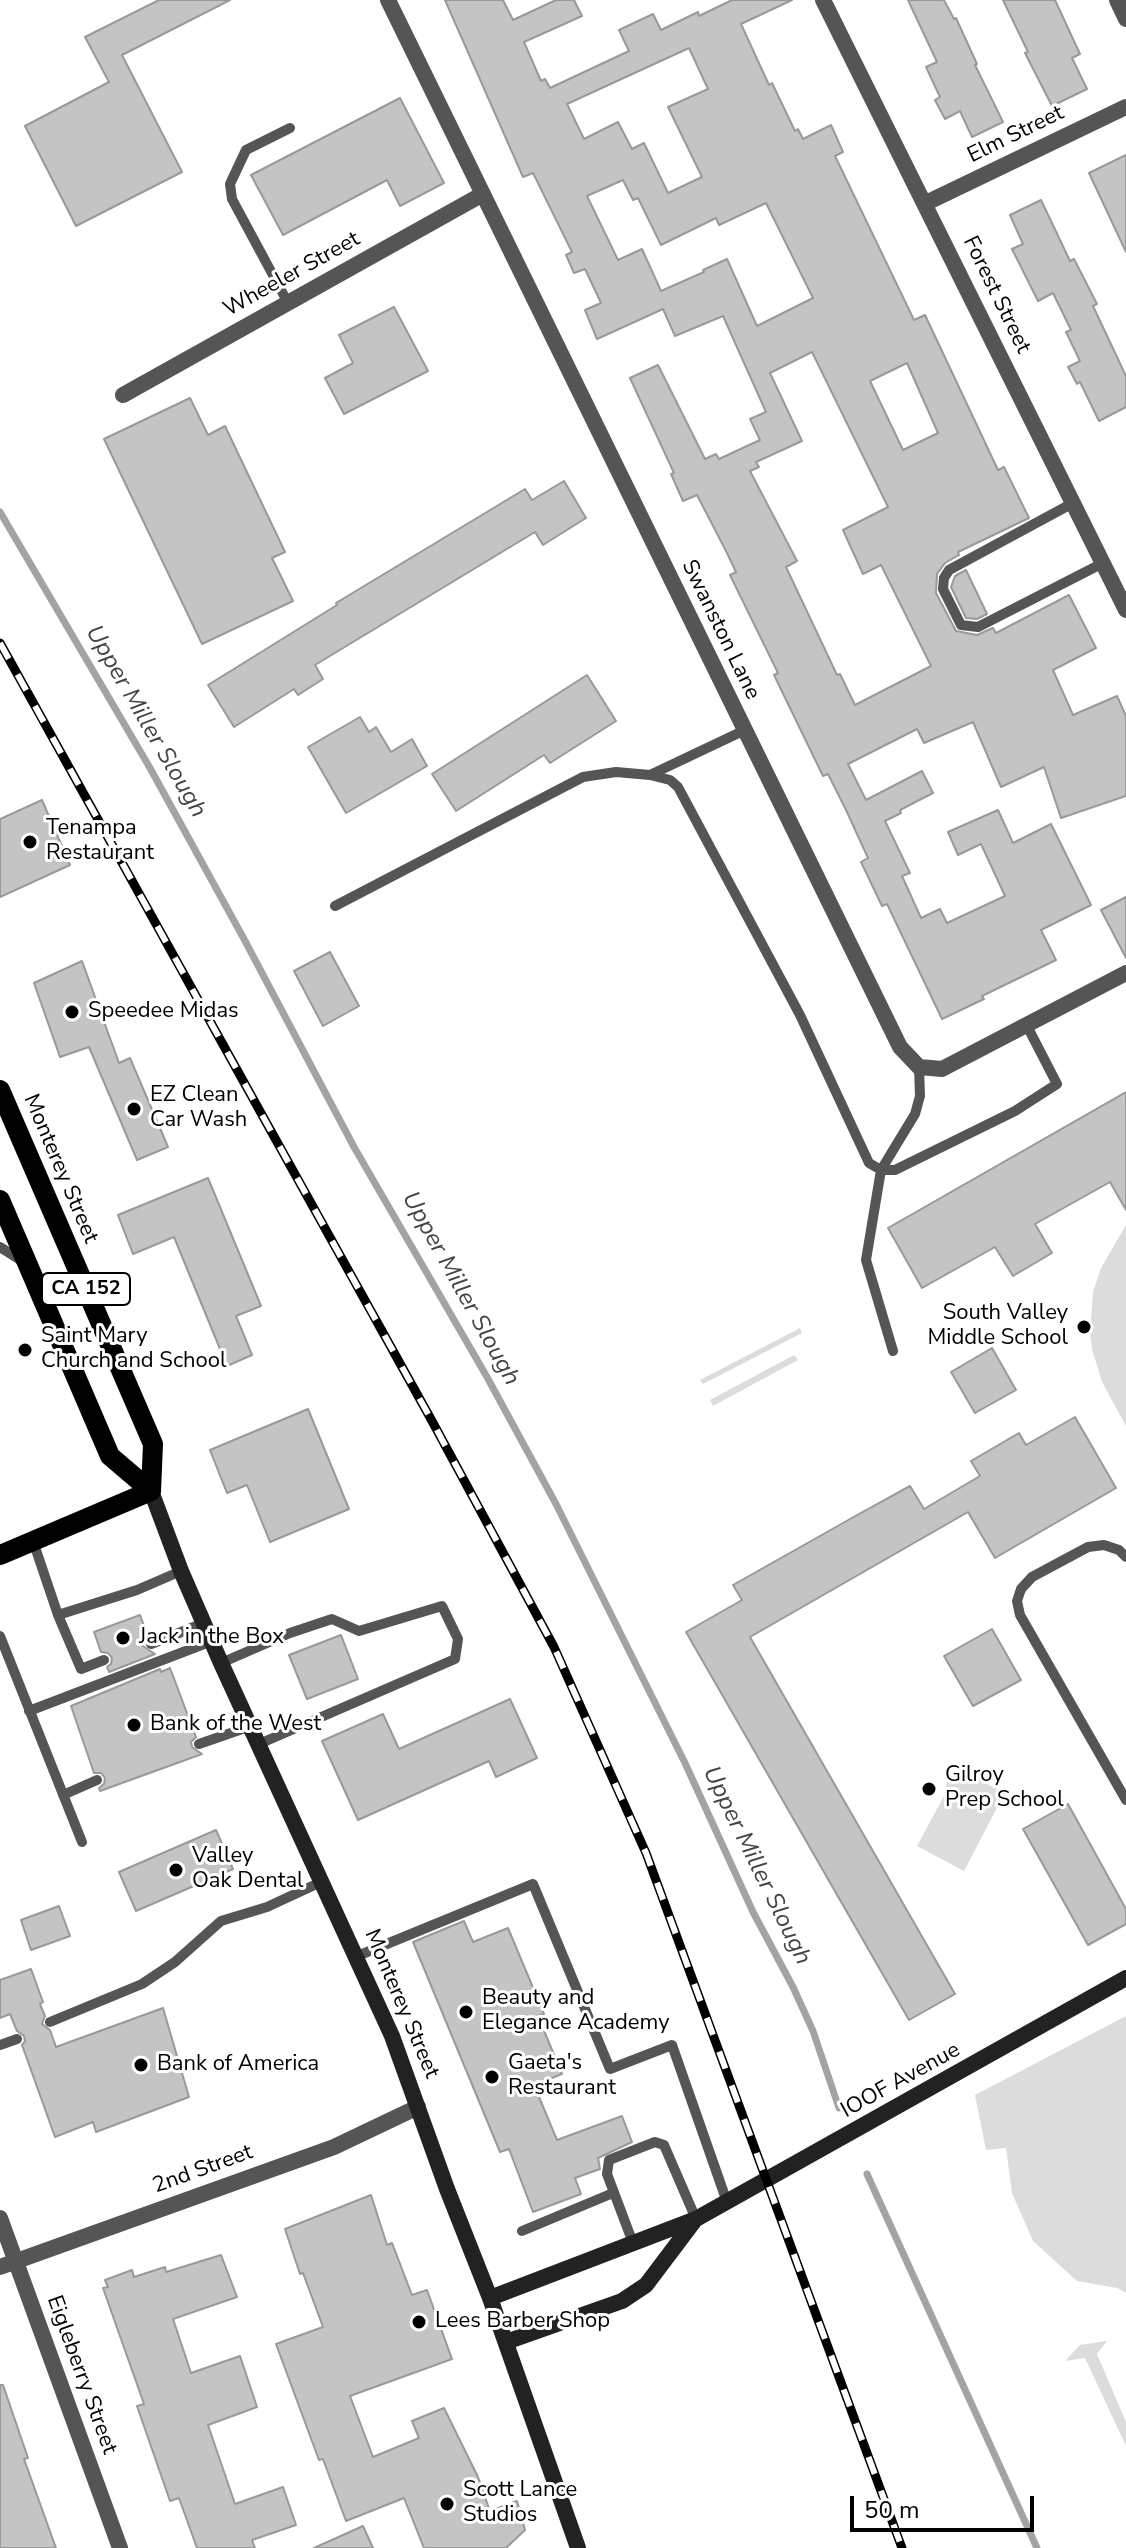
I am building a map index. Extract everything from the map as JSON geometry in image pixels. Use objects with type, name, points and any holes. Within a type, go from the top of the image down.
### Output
[{"type":"main road","name":"Monterey Street","points":[[0,1090],[153,1444],[151,1491],[181,1571],[392,2036],[506,2342],[578,2548]]},
{"type":"main road","name":"Monterey Street","points":[[0,1200],[110,1456],[151,1491]]},
{"type":"main road","points":[[0,1555],[151,1491]]},
{"type":"main road","name":"IOOF Avenue","points":[[490,2298],[696,2219],[1126,1978]]},
{"type":"main road","name":"IOOF Avenue","points":[[506,2342],[622,2301],[646,2285],[696,2219]]},
{"type":"street","name":"Swanston Lane","points":[[388,0],[900,1047],[919,1067]]},
{"type":"street","name":"Forest Street","points":[[823,0],[1126,610]]},
{"type":"street","points":[[1117,0],[1126,19]]},
{"type":"street","name":"Elm Street","points":[[926,203],[1126,107]]},
{"type":"street","name":"Wheeler Street","points":[[123,395],[483,194]]},
{"type":"street","points":[[919,1067],[942,1069],[1126,973]]},
{"type":"street","name":"2nd Street","points":[[0,2267],[334,2147],[418,2107]]},
{"type":"street","name":"Eigleberry Street","points":[[0,2218],[120,2548]]},
{"type":"lane","points":[[288,303],[232,199],[230,184],[246,150],[290,128]]},
{"type":"lane","points":[[1073,503],[949,570],[943,589],[961,625],[978,627],[1103,563]]},
{"type":"lane","points":[[650,775],[745,730]]},
{"type":"lane","points":[[335,906],[583,777],[616,772],[650,775],[670,780],[678,787],[800,1015],[869,1163],[881,1170],[895,1170],[1015,1111],[1057,1084],[1026,1024]]},
{"type":"lane","points":[[893,1351],[866,1260],[881,1170],[915,1114],[920,1096],[919,1067]]},
{"type":"lane","points":[[0,1247],[28,1265]]},
{"type":"lane","points":[[33,1541],[58,1615],[81,1669],[104,1660]]},
{"type":"lane","points":[[1126,1557],[1119,1550],[1104,1545],[1088,1547],[1032,1577],[1021,1589],[1017,1601],[1020,1615],[1126,1800]]},
{"type":"lane","points":[[58,1615],[137,1590],[181,1571]]},
{"type":"lane","points":[[221,1663],[290,1633],[332,1619],[359,1631],[442,1606],[458,1639],[455,1659],[259,1744]]},
{"type":"lane","points":[[151,1644],[204,1623]]},
{"type":"lane","points":[[0,1636],[82,1842]]},
{"type":"lane","points":[[29,1711],[212,1641]]},
{"type":"lane","points":[[199,1744],[251,1726]]},
{"type":"lane","points":[[63,1795],[97,1780]]},
{"type":"lane","points":[[50,2022],[142,1984],[175,1962],[221,1921],[267,1907],[321,1882]]},
{"type":"lane","points":[[355,1957],[533,1884],[610,2069],[672,2045],[727,2202]]},
{"type":"lane","points":[[0,2045],[17,2039]]},
{"type":"lane","points":[[633,2243],[607,2174],[609,2160],[655,2142],[664,2145],[696,2219]]},
{"type":"lane","points":[[522,2231],[613,2193]]},
{"type":"shaded area","points":[[1126,1225],[1126,1426],[1102,1382],[1090,1333],[1093,1292],[1101,1268]]},
{"type":"shaded area","points":[[800,1328],[802,1333],[703,1384],[700,1380]]},
{"type":"shaded area","points":[[794,1355],[798,1360],[713,1406],[710,1400]]},
{"type":"shaded area","points":[[970,1774],[998,1790],[1001,1800],[964,1871],[917,1846],[944,1796],[947,1782],[953,1776]]},
{"type":"shaded area","points":[[1126,2016],[1126,2293],[1117,2288],[1077,2281],[1033,2241],[1012,2193],[1006,2148],[986,2150],[975,2095]]},
{"type":"shaded area","points":[[1107,2341],[1097,2354],[1126,2422],[1126,2446],[1085,2358],[1065,2361],[1080,2345]]},
{"type":"building","points":[[159,0],[230,0],[122,55],[182,172],[76,226],[25,126],[109,82],[85,37]]},
{"type":"building","points":[[445,0],[503,0],[513,20],[556,0],[574,0],[582,16],[524,42],[541,81],[545,79],[550,88],[629,51],[619,30],[653,14],[661,30],[732,0],[792,0],[741,24],[769,85],[772,83],[795,131],[798,129],[803,139],[831,125],[843,152],[835,156],[914,320],[925,315],[998,470],[1004,467],[1029,518],[958,552],[959,555],[945,563],[937,574],[936,593],[956,631],[977,635],[993,628],[996,633],[1069,595],[1096,648],[1053,670],[1073,715],[1117,696],[1126,716],[1126,796],[1061,818],[1044,767],[1001,787],[973,722],[924,743],[917,729],[848,764],[866,800],[922,771],[933,793],[885,821],[910,873],[902,876],[921,918],[940,909],[947,923],[1005,896],[981,844],[958,855],[948,832],[998,810],[1013,843],[1051,824],[1091,905],[1041,930],[1056,960],[942,1019],[887,904],[882,906],[861,862],[868,858],[846,810],[828,774],[823,776],[774,675],[778,673],[730,575],[736,572],[726,551],[697,495],[683,501],[671,474],[674,473],[630,378],[658,365],[705,459],[716,454],[719,459],[760,440],[750,419],[766,412],[723,316],[675,336],[663,309],[597,339],[585,310],[601,303],[585,269],[574,273],[566,255],[572,252],[533,173],[523,177]],"holes":[[[689,48],[708,89],[668,107],[702,177],[668,193],[644,143],[632,149],[618,122],[584,139],[567,104]],[[623,180],[633,200],[638,198],[661,245],[716,218],[719,225],[766,203],[813,298],[757,326],[727,259],[661,291],[642,249],[618,260],[587,196]],[[812,352],[888,507],[843,530],[863,574],[881,565],[931,666],[855,705],[840,674],[837,675],[786,567],[797,561],[750,471],[759,467],[756,462],[802,441],[770,373]],[[907,363],[938,433],[903,450],[870,381]]]},
{"type":"building","points":[[908,0],[944,0],[956,18],[1003,122],[972,137],[960,111],[945,119],[935,100],[940,97],[926,67],[937,62]]},
{"type":"building","points":[[1003,0],[1055,0],[1080,54],[1072,58],[1087,89],[1052,106]]},
{"type":"building","points":[[400,98],[444,183],[400,206],[387,180],[283,235],[251,175]]},
{"type":"building","points":[[1126,155],[1126,252],[1089,173]]},
{"type":"building","points":[[1041,200],[1070,261],[1074,259],[1097,304],[1093,306],[1126,376],[1126,407],[1099,421],[1080,382],[1077,384],[1068,367],[1080,361],[1066,332],[1071,330],[1053,293],[1038,301],[1012,249],[1023,244],[1010,215]]},
{"type":"building","points":[[394,307],[428,371],[344,414],[325,378],[353,363],[339,335]]},
{"type":"building","points":[[190,398],[208,435],[225,426],[285,552],[272,558],[293,601],[202,644],[104,439]]},
{"type":"building","points":[[564,481],[586,518],[543,545],[535,532],[315,665],[323,679],[298,695],[294,689],[234,727],[208,685],[336,603],[525,489],[532,500]]},
{"type":"building","points":[[966,570],[987,614],[977,619],[966,618],[951,587],[955,576]]},
{"type":"building","points":[[587,675],[616,721],[550,763],[544,755],[456,811],[432,774]]},
{"type":"building","points":[[360,717],[369,732],[376,727],[391,752],[412,739],[427,766],[346,813],[308,747]]},
{"type":"building","name":"Tenampa Restaurant","points":[[42,800],[70,865],[0,897],[0,819]]},
{"type":"building","points":[[1126,897],[1126,958],[1101,910]]},
{"type":"building","points":[[330,952],[359,1006],[323,1026],[294,971]]},
{"type":"building","points":[[82,961],[119,1063],[130,1058],[168,1147],[137,1160],[89,1047],[60,1057],[34,983]]},
{"type":"building","points":[[1126,1092],[1126,1210],[1110,1182],[1035,1224],[1052,1253],[1013,1276],[995,1247],[922,1288],[888,1228]]},
{"type":"building","points":[[208,1178],[261,1306],[236,1316],[252,1355],[227,1366],[174,1237],[133,1254],[118,1215]]},
{"type":"building","points":[[992,1348],[1016,1390],[975,1413],[951,1372]]},
{"type":"building","points":[[308,1409],[349,1509],[270,1542],[247,1485],[227,1493],[210,1450]]},
{"type":"building","points":[[1075,1417],[1116,1488],[995,1558],[968,1512],[750,1637],[955,1994],[909,2020],[686,1632],[742,1600],[733,1585],[859,1514],[910,1486],[924,1509],[980,1476],[971,1461],[1019,1433],[1026,1445]]},
{"type":"building","name":"Jack in the Box","points":[[140,1615],[148,1636],[143,1646],[155,1654],[109,1672],[107,1667],[112,1658],[108,1653],[101,1652],[94,1632]]},
{"type":"building","points":[[992,1629],[1021,1680],[973,1706],[944,1656]]},
{"type":"building","points":[[341,1635],[358,1679],[307,1699],[289,1655]]},
{"type":"building","name":"Bank of the West","points":[[170,1668],[196,1737],[191,1742],[192,1747],[202,1754],[100,1791],[105,1778],[101,1773],[94,1773],[71,1706],[160,1669],[161,1672]]},
{"type":"building","points":[[510,1699],[537,1758],[496,1777],[489,1761],[358,1820],[322,1741],[383,1714],[399,1749]]},
{"type":"building","points":[[1068,1804],[1126,1909],[1126,1924],[1088,1945],[1023,1829]]},
{"type":"building","name":"Valley Oak Dental","points":[[216,1830],[233,1869],[136,1911],[119,1872]]},
{"type":"building","points":[[59,1906],[70,1936],[31,1950],[21,1920]]},
{"type":"building","points":[[464,1921],[473,1942],[508,1928],[544,2014],[538,2016],[562,2074],[534,2085],[557,2140],[622,2116],[632,2142],[598,2158],[600,2169],[575,2178],[581,2194],[533,2212],[509,2149],[500,2152],[413,1942]]},
{"type":"building","points":[[31,1969],[43,2002],[40,2004],[45,2016],[42,2024],[50,2030],[56,2047],[163,2008],[189,2097],[96,2132],[93,2122],[55,2137],[22,2045],[24,2036],[17,2031],[10,2014],[0,2018],[0,1980]]},
{"type":"building","points":[[371,2195],[387,2245],[392,2243],[412,2295],[427,2290],[452,2359],[350,2396],[373,2457],[419,2438],[412,2421],[444,2408],[478,2477],[490,2511],[517,2501],[525,2530],[506,2548],[424,2548],[404,2498],[346,2521],[323,2459],[319,2460],[276,2344],[323,2327],[285,2229]]},
{"type":"building","points":[[221,2255],[237,2297],[173,2319],[191,2373],[240,2356],[257,2407],[208,2425],[235,2504],[283,2487],[296,2525],[252,2540],[255,2548],[197,2548],[179,2498],[170,2501],[137,2406],[144,2404],[103,2288],[108,2287],[105,2280],[132,2270],[134,2277],[165,2267],[166,2272]]},
{"type":"building","points":[[0,2385],[3,2385],[28,2458],[24,2459],[56,2548],[0,2548]]},
{"type":"building","points":[[363,2526],[373,2548],[314,2548]]},
{"type":"waterway","name":"Upper Miller Slough","points":[[0,512],[150,768],[354,1147],[487,1377],[556,1504],[685,1763],[753,1912],[793,1987],[813,2031],[839,2108]]},
{"type":"waterway","name":"Upper Miller Slough","points":[[867,2174],[1037,2548]]},
{"type":"railway","points":[[0,643],[554,1647],[646,1853],[902,2548]]},
{"type":"place","name":"Tenampa Restaurant","points":[[30,842]]},
{"type":"place","name":"Speedee Midas","points":[[72,1012]]},
{"type":"place","name":"EZ Clean Car Wash","points":[[134,1109]]},
{"type":"place","name":"South Valley Middle School","points":[[1084,1327]]},
{"type":"place","name":"Saint Mary Church and School","points":[[25,1350]]},
{"type":"place","name":"Jack in the Box","points":[[123,1638]]},
{"type":"place","name":"Bank of the West","points":[[134,1725]]},
{"type":"place","name":"Gilroy Prep School","points":[[929,1789]]},
{"type":"place","name":"Valley Oak Dental","points":[[176,1870]]},
{"type":"place","name":"Beauty and Elegance Academy","points":[[466,2012]]},
{"type":"place","name":"Bank of America","points":[[141,2065]]},
{"type":"place","name":"Gaeta's Restaurant","points":[[492,2077]]},
{"type":"place","name":"Lees Barber Shop","points":[[419,2322]]},
{"type":"place","name":"Scott Lance Studios","points":[[447,2504]]}]
